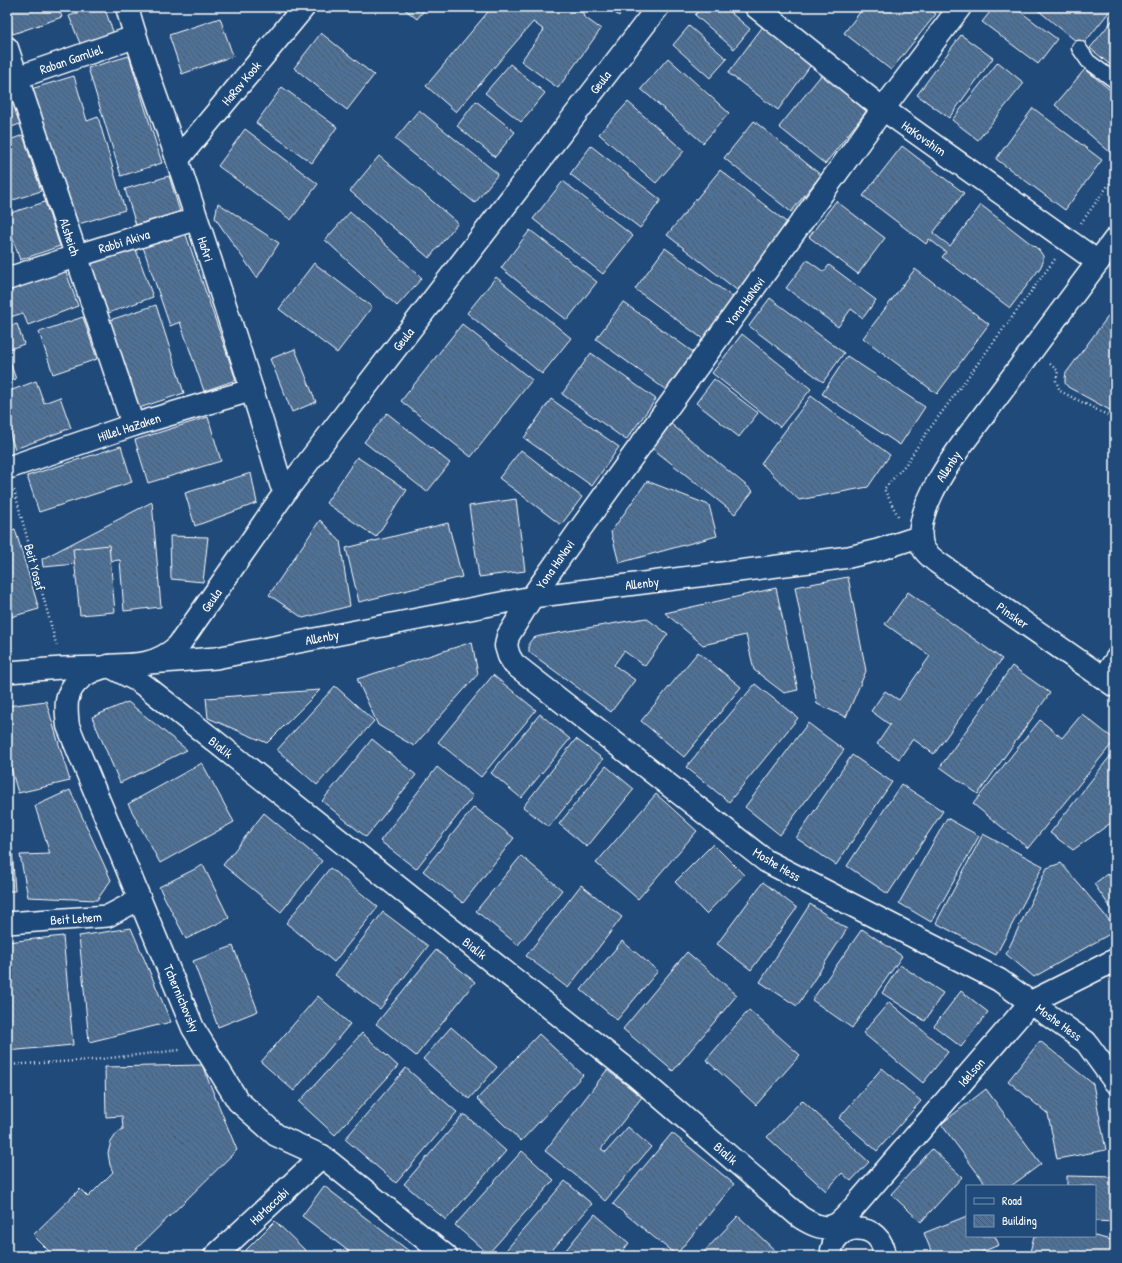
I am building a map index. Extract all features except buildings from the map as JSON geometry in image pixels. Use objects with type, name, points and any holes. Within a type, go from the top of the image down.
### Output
[{"type":"street","name":"HaAri","points":[[127,7],[135,37],[178,159],[281,484],[286,491]]},
{"type":"street","name":"Geula","points":[[145,663],[167,654],[178,646],[286,491],[658,7]]},
{"type":"street","name":"HaKovshim","points":[[756,7],[883,109],[1098,262]]},
{"type":"street","name":"Yona HaNavi","points":[[532,597],[883,109],[960,7]]},
{"type":"street","name":"HaRav Kook","points":[[178,159],[301,8]]},
{"type":"street","name":"Raban Gamliel","points":[[12,80],[135,37]]},
{"type":"street","name":"Alsheich","points":[[7,48],[12,80],[76,256],[132,425]]},
{"type":"street","name":"Rabbi Akiva","points":[[7,279],[196,219]]},
{"type":"street","name":"Allenby","points":[[7,672],[216,658],[532,597],[849,557],[921,536],[924,516],[935,486],[963,443],[1115,239]]},
{"type":"street","name":"Hillel HaZaken","points":[[7,467],[132,425],[252,390]]},
{"type":"street","name":"Pinsker","points":[[921,536],[924,550],[938,564],[1108,681]]},
{"type":"street","name":"Moshe Hess","points":[[532,597],[508,636],[506,646],[509,656],[514,664],[766,861],[998,980],[1032,1002],[1086,1042],[1115,1082]]},
{"type":"street","name":"Tchernichovsky","points":[[109,666],[98,669],[76,681],[67,701],[68,726],[193,1028],[238,1101],[276,1135],[322,1156],[446,1256]]},
{"type":"street","name":"Bialik","points":[[109,666],[148,688],[637,1077],[800,1217],[811,1224],[824,1228],[843,1223],[868,1231],[879,1239],[883,1245],[884,1256]]},
{"type":"street","name":"Beit Lehem","points":[[7,923],[108,916],[140,899]]},
{"type":"street","name":"Idelson","points":[[843,1223],[1032,1002],[1115,960]]},
{"type":"street","name":"HaMaccabi","points":[[215,1256],[322,1156]]},
{"type":"street","points":[[831,1256],[832,1246],[843,1223]]},
{"type":"lane","points":[[1079,48],[1088,60],[1115,81]]},
{"type":"lane","points":[[1108,681],[1115,654]]},
{"type":"path","points":[[896,544],[898,515],[884,489],[906,464],[925,435],[1115,176]]},
{"type":"path","points":[[1032,350],[1058,371],[1056,382],[1060,391],[1115,419]]},
{"type":"path","name":"Beit Yosef","points":[[7,467],[62,668]]},
{"type":"path","points":[[7,1065],[92,1060],[205,1047]]}]
